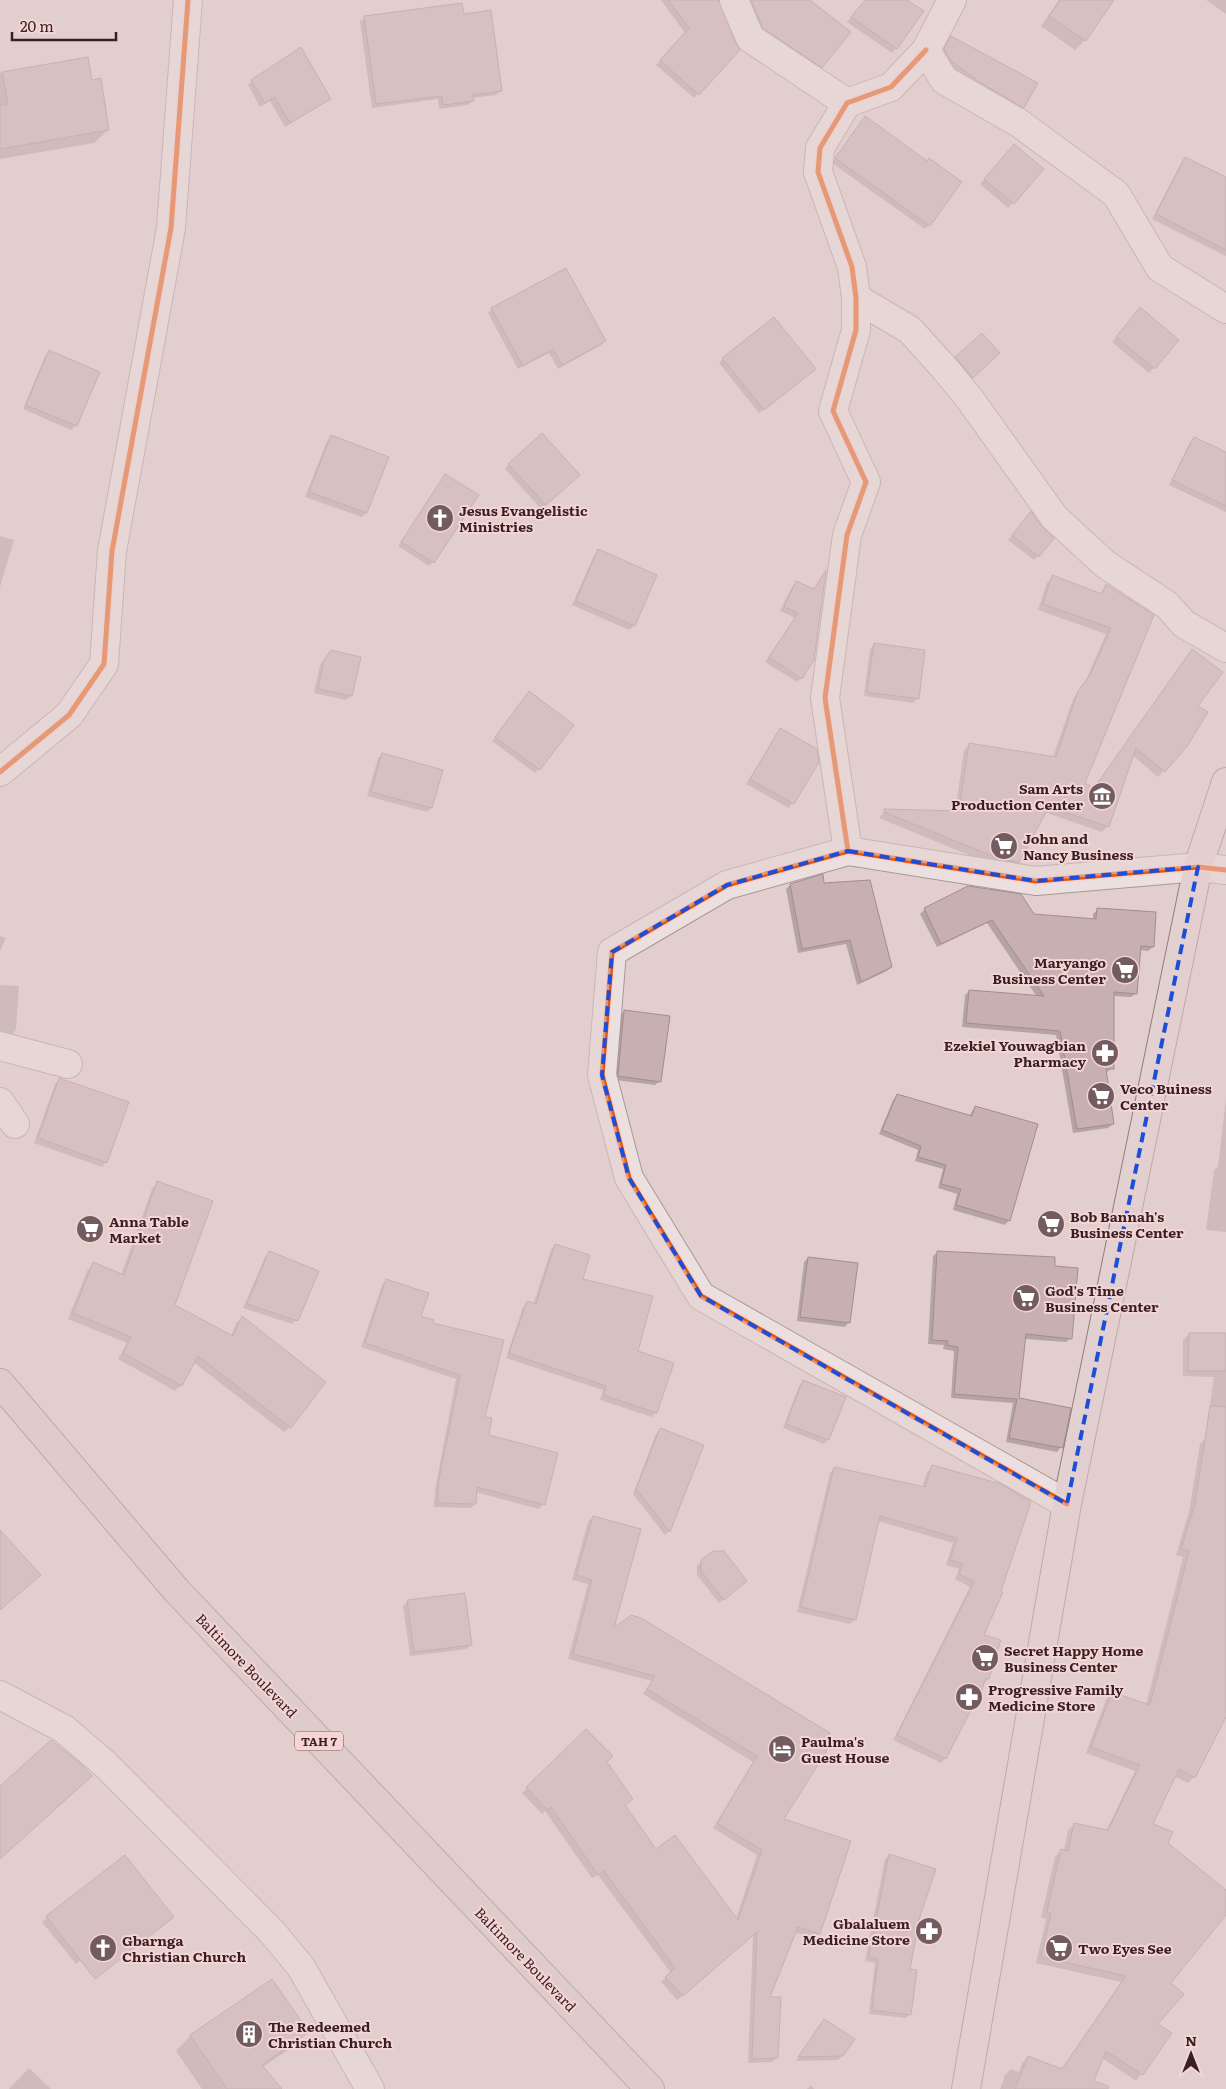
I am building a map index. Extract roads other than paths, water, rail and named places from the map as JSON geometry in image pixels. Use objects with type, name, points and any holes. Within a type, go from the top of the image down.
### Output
[{"type":"highway","name":"Baltimore Boulevard","points":[[0,1383],[176,1590],[650,2089]]},
{"type":"main road","points":[[966,2089],[1067,1504],[1198,867],[1226,782]]},
{"type":"street","points":[[0,772],[69,715],[104,664],[112,551],[171,228],[188,0]]},
{"type":"street","points":[[734,0],[750,38],[847,103]]},
{"type":"street","points":[[848,851],[826,698],[847,535],[866,482],[833,411],[856,330],[856,298],[852,267],[818,172],[820,148],[847,103],[891,87],[926,50],[952,0]]},
{"type":"street","points":[[926,50],[944,80],[1019,123],[1116,194],[1160,268],[1226,309]]},
{"type":"street","points":[[856,298],[910,330],[969,398],[1054,517],[1105,564],[1167,605],[1184,624],[1226,648]]},
{"type":"street","points":[[1067,1504],[701,1296],[629,1178],[602,1075],[612,952],[727,885],[848,851],[1036,881],[1198,867],[1226,870]]},
{"type":"street","points":[[0,1046],[68,1064]]},
{"type":"street","points":[[0,1102],[15,1124]]},
{"type":"street","points":[[0,1695],[64,1729],[106,1765],[272,1932],[301,1967],[370,2089]]},
{"type":"place","name":"Jesus Evangelistic Ministries","points":[[440,518]]},
{"type":"place","name":"Sam Arts Production Center","points":[[1102,796]]},
{"type":"place","name":"John and Nancy Business","points":[[1004,846]]},
{"type":"place","name":"Maryango Business Center","points":[[1125,970]]},
{"type":"place","name":"Ezekiel Youwagbian Pharmacy","points":[[1105,1053]]},
{"type":"place","name":"Veco Buiness Center","points":[[1101,1096]]},
{"type":"place","name":"Bob Bannah's Business Center","points":[[1051,1224]]},
{"type":"place","name":"Anna Table Market","points":[[90,1229]]},
{"type":"place","name":"God's Time Business Center","points":[[1026,1298]]},
{"type":"place","name":"Secret Happy Home Business Center","points":[[985,1658]]},
{"type":"place","name":"Progressive Family Medicine Store","points":[[969,1697]]},
{"type":"place","name":"Paulma's Guest House","points":[[782,1749]]},
{"type":"place","name":"Gbalaluem Medicine Store","points":[[929,1931]]},
{"type":"place","name":"Gbarnga Christian Church","points":[[103,1948]]},
{"type":"place","name":"Two Eyes See","points":[[1059,1948]]},
{"type":"place","name":"The Redeemed Christian Church","points":[[249,2034]]}]
